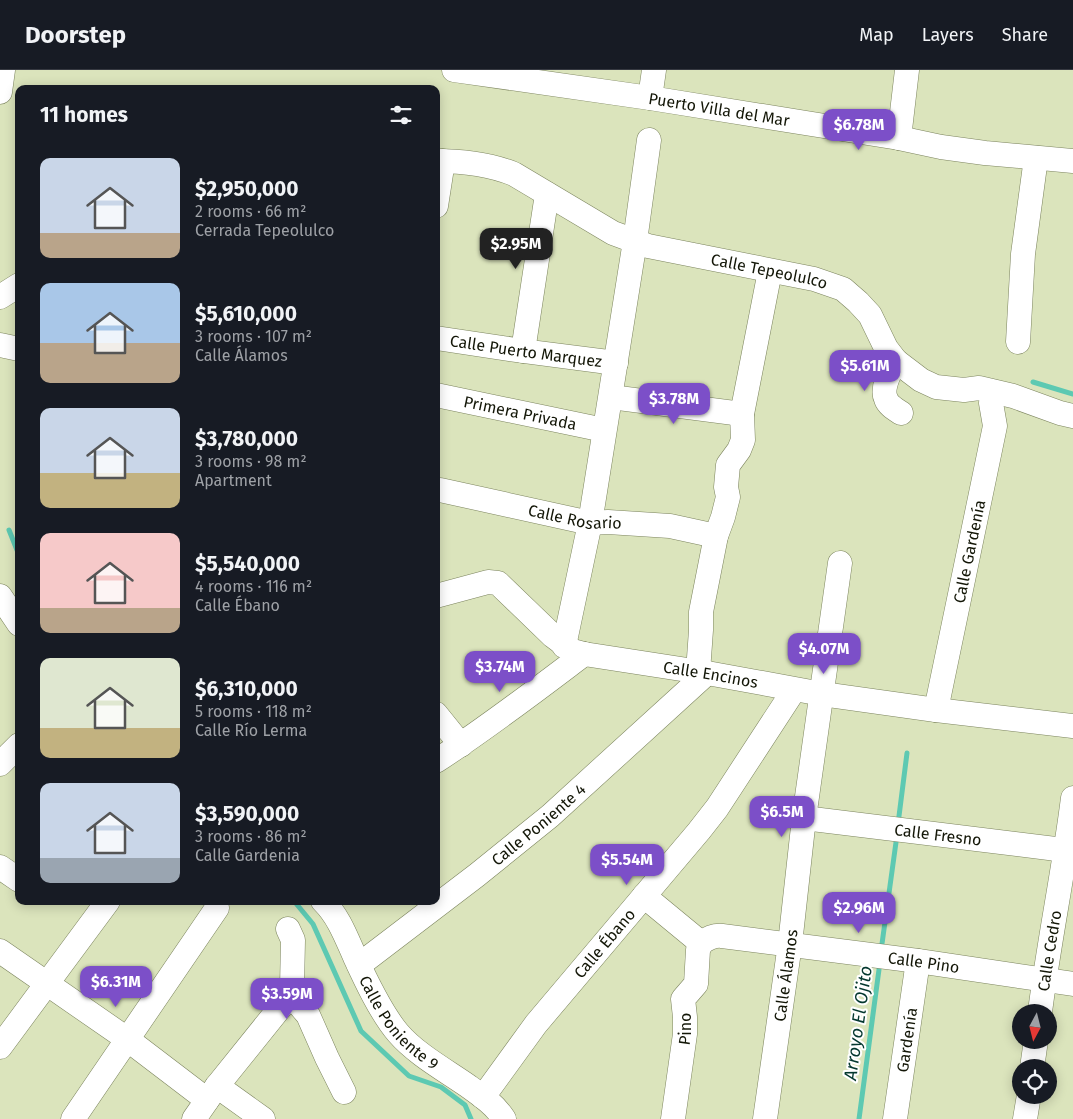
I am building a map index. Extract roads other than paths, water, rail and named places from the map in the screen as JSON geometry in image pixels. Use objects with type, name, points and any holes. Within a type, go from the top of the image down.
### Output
[{"type":"street","points":[[0,92],[3,70]]},
{"type":"street","name":"Puerto Villa del Mar","points":[[454,70],[650,98],[899,138],[941,147],[1073,161]]},
{"type":"street","points":[[650,98],[654,70]]},
{"type":"street","points":[[899,138],[907,70]]},
{"type":"street","points":[[440,758],[524,700],[574,650],[590,523],[635,241],[649,140]]},
{"type":"street","points":[[1018,342],[1023,254],[1036,158]]},
{"type":"street","name":"Calle Tepeolulco","points":[[440,161],[468,162],[500,168],[514,174],[613,233],[648,246],[814,279],[843,289],[870,315],[886,348],[896,361],[921,380],[936,387],[964,390],[979,388],[1013,396],[1073,416]]},
{"type":"street","points":[[523,351],[547,194]]},
{"type":"street","points":[[702,673],[702,612],[716,536],[728,497],[726,487],[728,465],[739,450],[743,440],[742,414],[770,271]]},
{"type":"street","points":[[0,297],[15,288]]},
{"type":"street","name":"Calle Puerto Marquez","points":[[440,339],[616,363]]},
{"type":"street","points":[[0,345],[15,348]]},
{"type":"street","points":[[896,361],[888,375],[884,397],[890,405],[901,413]]},
{"type":"street","name":"Calle Gardenía","points":[[936,710],[995,426],[991,403],[994,392]]},
{"type":"street","name":"Primera Privada","points":[[440,396],[604,430]]},
{"type":"street","points":[[610,398],[742,414]]},
{"type":"street","name":"Calle Rosario","points":[[440,490],[590,523],[608,522],[670,526],[716,536]]},
{"type":"street","name":"Calle Álamos","points":[[765,1119],[790,944],[804,818],[840,563]]},
{"type":"street","points":[[440,595],[488,582],[498,583],[553,636],[574,650]]},
{"type":"street","points":[[0,596],[15,618]]},
{"type":"street","name":"Calle Encinos","points":[[574,650],[794,690],[936,710],[1073,726]]},
{"type":"street","name":"Calle Poniente 4","points":[[440,904],[550,816],[702,673]]},
{"type":"street","name":"Calle Ébano","points":[[483,1097],[536,1024],[699,831],[794,690]]},
{"type":"street","points":[[440,719],[461,745]]},
{"type":"street","points":[[0,764],[15,749]]},
{"type":"street","name":"Calle Cedro","points":[[1041,1004],[1070,850],[1073,798]]},
{"type":"street","name":"Calle Fresno","points":[[804,818],[1070,850]]},
{"type":"street","points":[[0,867],[15,877]]},
{"type":"street","points":[[644,896],[702,943]]},
{"type":"street","points":[[0,1047],[105,905]]},
{"type":"street","name":"Calle Poniente 9","points":[[327,905],[341,926],[383,1012],[400,1035],[418,1051],[492,1104],[504,1119]]},
{"type":"street","name":"Calle Poniente 4","points":[[359,966],[438,905]]},
{"type":"street","points":[[73,1119],[217,908]]},
{"type":"street","points":[[206,1101],[290,994],[292,987],[293,940],[288,929]]},
{"type":"street","name":"Calle Pino","points":[[702,943],[707,939],[718,936],[918,961],[1073,984]]},
{"type":"street","name":"Pino","points":[[673,1119],[685,1034],[683,1001],[684,997],[696,984],[698,950],[702,943]]},
{"type":"street","points":[[0,951],[127,1039],[206,1101],[263,1119]]},
{"type":"street","name":"Gardenía","points":[[895,1119],[918,961]]},
{"type":"street","points":[[290,994],[308,1015],[344,1092]]},
{"type":"street","points":[[1025,1119],[1028,1104]]},
{"type":"waterway","points":[[1033,382],[1073,394]]},
{"type":"waterway","name":"Arroyo El Ojito","points":[[9,530],[15,545]]},
{"type":"waterway","name":"Arroyo El Ojito","points":[[898,824],[907,753]]},
{"type":"waterway","name":"Arroyo El Ojito","points":[[881,951],[897,835]]},
{"type":"waterway","name":"Arroyo El Ojito","points":[[297,905],[313,924],[361,1031],[409,1076],[441,1087],[465,1105],[471,1119]]},
{"type":"waterway","name":"Arroyo El Ojito","points":[[859,1119],[880,962]]}]
